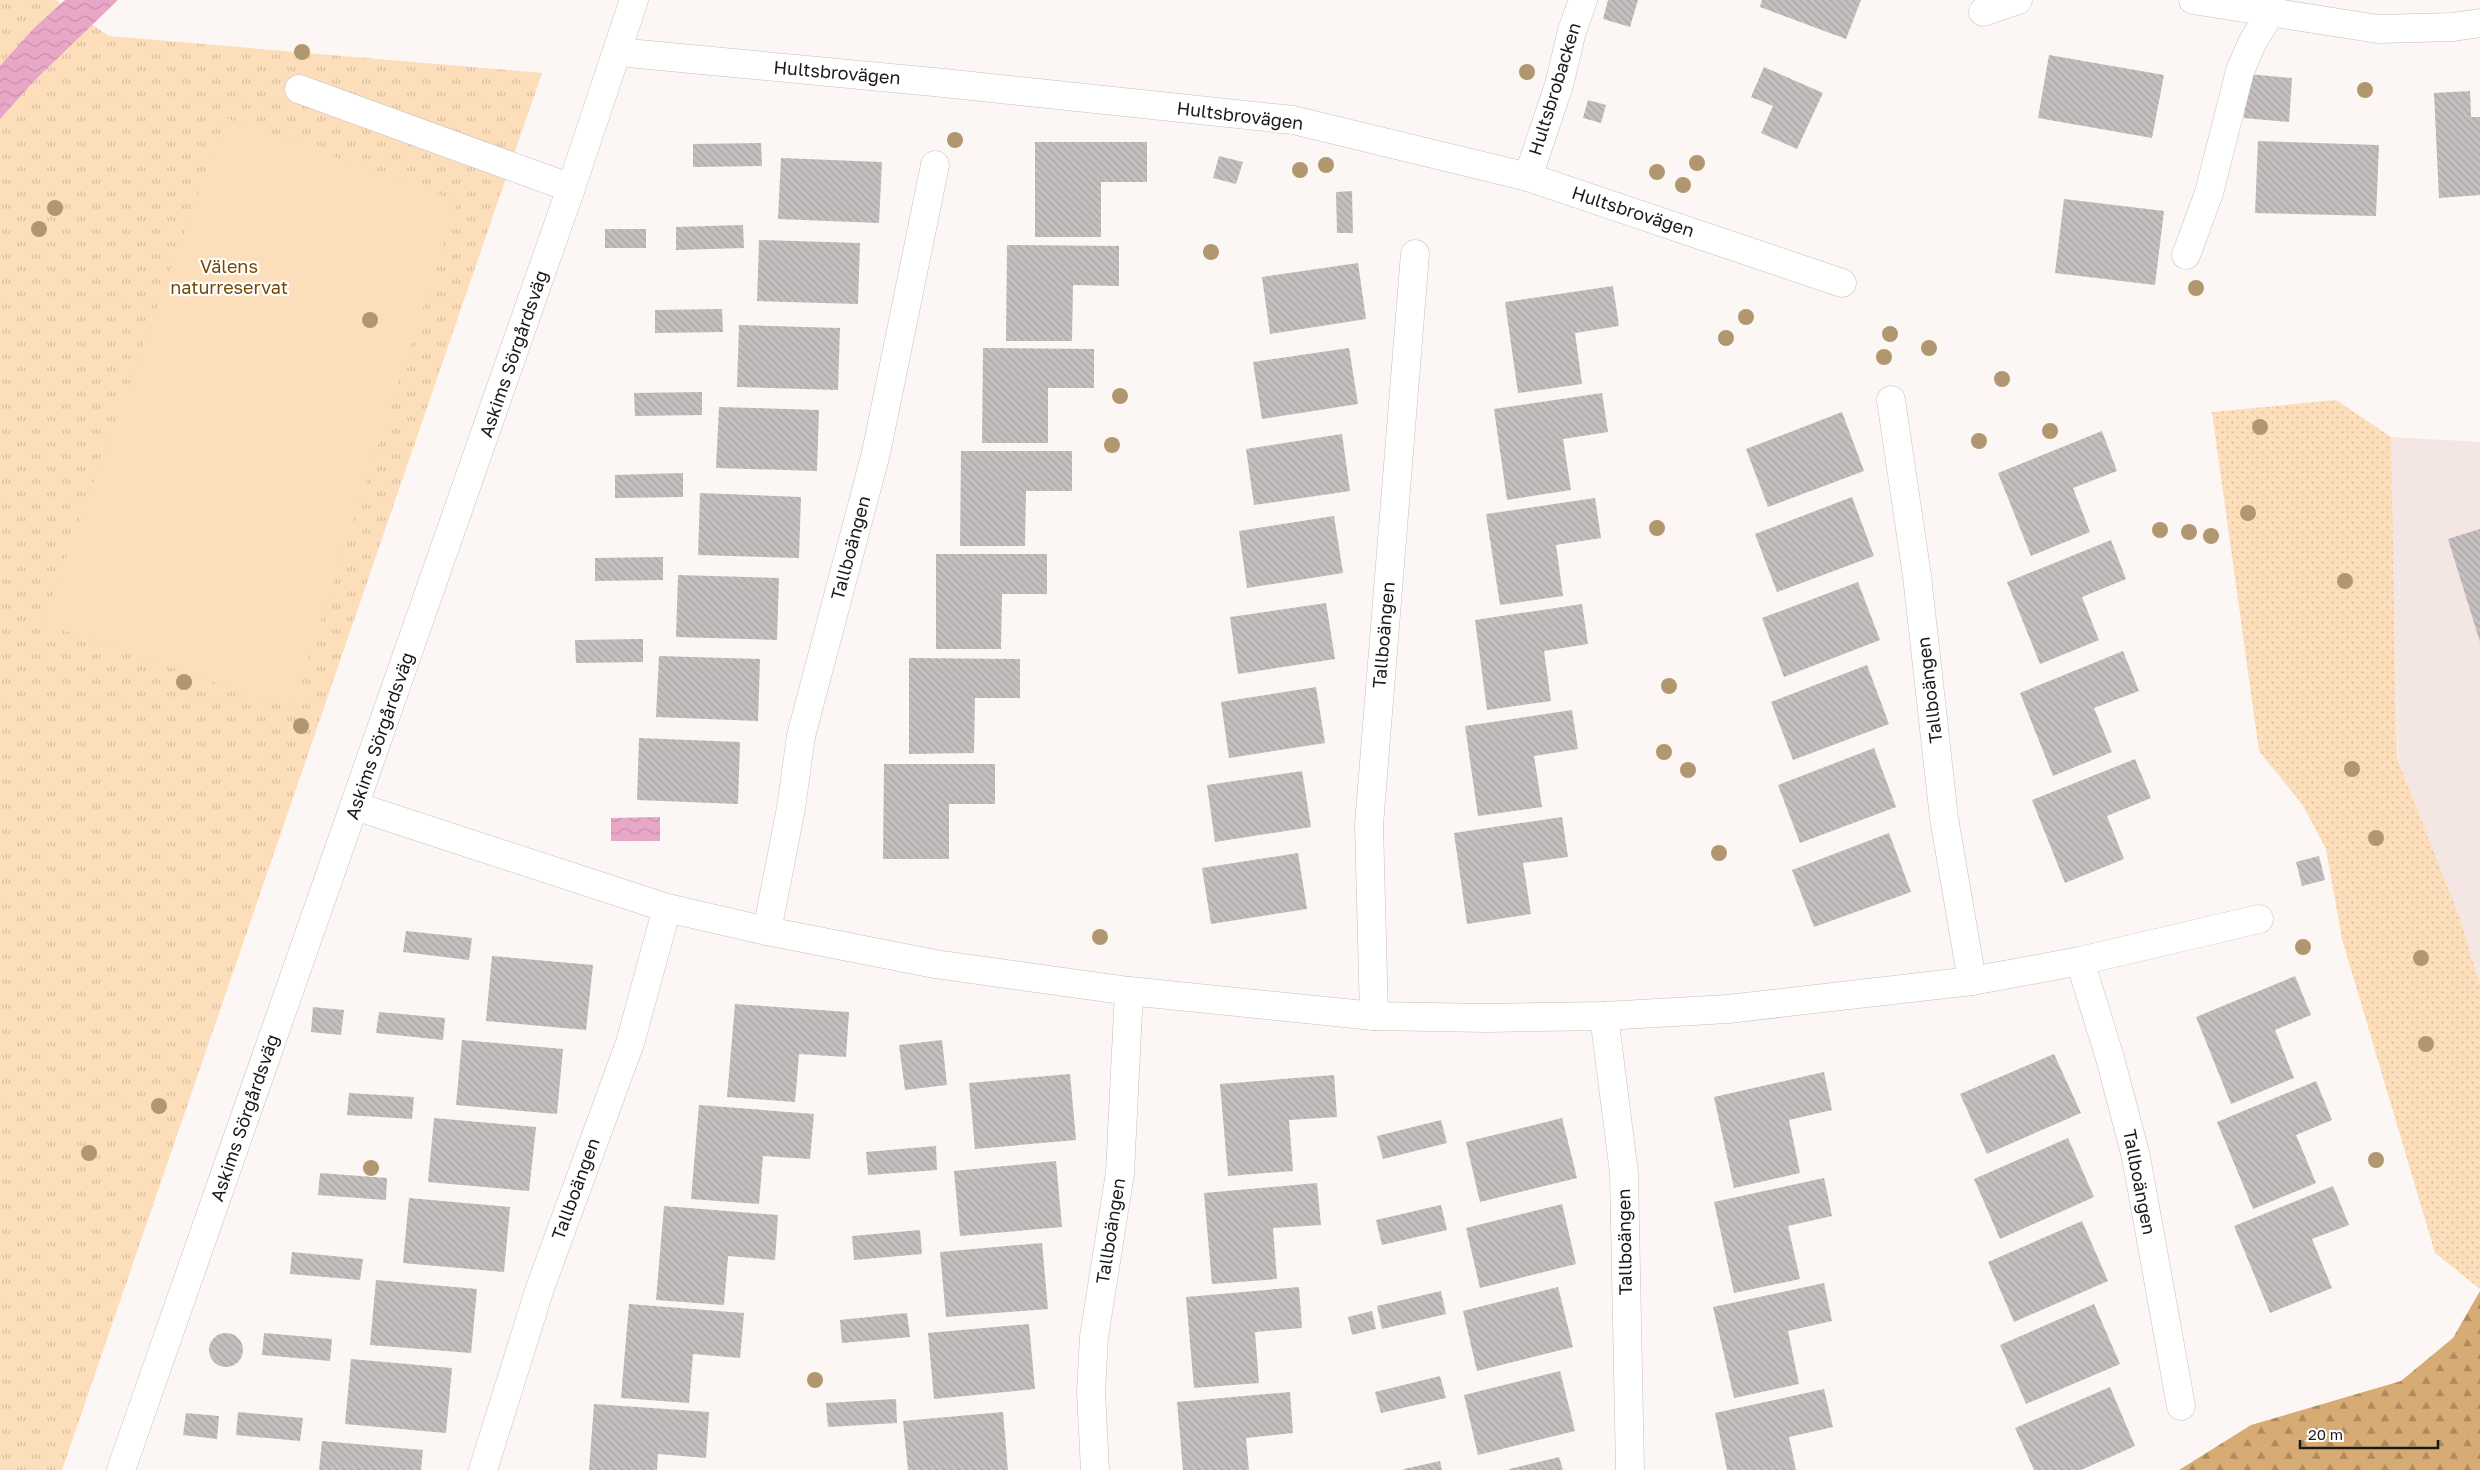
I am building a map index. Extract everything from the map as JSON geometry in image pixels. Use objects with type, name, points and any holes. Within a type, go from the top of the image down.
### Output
[{"type":"street","name":"Askims Sörgårdsväg","points":[[121,1470],[571,188],[634,0]]},
{"type":"street","name":"Hultsbrobacken","points":[[1528,177],[1559,85],[1572,31],[1583,0]]},
{"type":"street","points":[[1983,12],[2018,0]]},
{"type":"street","points":[[2193,0],[2378,29],[2453,28],[2480,23]]},
{"type":"street","points":[[2186,255],[2209,193],[2240,71],[2252,43],[2271,12]]},
{"type":"street","name":"Hultsbrovägen","points":[[617,52],[934,82],[1293,120],[1528,177],[1842,283]]},
{"type":"street","points":[[299,89],[571,188]]},
{"type":"street","name":"Tallboängen","points":[[767,931],[791,808],[801,736],[876,453],[935,164]]},
{"type":"street","name":"Tallboängen","points":[[1374,1016],[1369,825],[1415,254]]},
{"type":"street","name":"Tallboängen","points":[[1891,400],[1917,576],[1944,818],[1972,981]]},
{"type":"street","points":[[355,806],[667,908],[767,931],[935,964],[1129,991],[1374,1016],[1487,1018],[1604,1016],[1728,1009],[1972,981],[2080,961],[2259,919]]},
{"type":"street","name":"Tallboängen","points":[[483,1470],[540,1288],[630,1043],[667,908]]},
{"type":"street","name":"Tallboängen","points":[[2080,961],[2110,1058],[2136,1157],[2181,1406]]},
{"type":"street","name":"Tallboängen","points":[[1095,1470],[1091,1392],[1094,1337],[1121,1167],[1129,991]]},
{"type":"street","name":"Tallboängen","points":[[1604,1016],[1624,1173],[1630,1470]]},
{"type":"shaded area","points":[[2390,437],[2480,442],[2480,991],[2398,760]]},
{"type":"green space","name":"Välens naturreservat","points":[[0,0],[56,0],[109,36],[542,73],[62,1470],[0,1470]]},
{"type":"green space","points":[[226,118],[458,201],[292,709],[42,623]]},
{"type":"green space","points":[[2336,400],[2391,437],[2397,758],[2460,919],[2480,986],[2480,1289],[2435,1253],[2342,939],[2326,849],[2302,804],[2259,751],[2212,412]]},
{"type":"green space","points":[[2480,1291],[2480,1470],[2179,1470],[2251,1425],[2401,1381],[2453,1338]]},
{"type":"water","points":[[65,0],[118,0],[36,79],[0,119],[0,66],[34,28]]},
{"type":"water","points":[[660,817],[660,841],[611,841],[611,818]]},
{"type":"building","points":[[1608,0],[1638,0],[1630,27],[1603,19]]},
{"type":"building","points":[[1762,0],[1861,0],[1846,39],[1760,7]]},
{"type":"building","points":[[2049,55],[2164,75],[2152,138],[2038,118]]},
{"type":"building","points":[[1764,67],[1823,93],[1797,149],[1761,133],[1773,106],[1751,97]]},
{"type":"building","points":[[2248,74],[2292,78],[2289,122],[2244,118]]},
{"type":"building","points":[[2470,91],[2471,117],[2480,117],[2480,195],[2439,198],[2434,93]]},
{"type":"building","points":[[1588,100],[1606,105],[1601,123],[1583,118]]},
{"type":"building","points":[[2258,141],[2379,145],[2376,216],[2255,213]]},
{"type":"building","points":[[1035,142],[1147,142],[1147,182],[1101,182],[1101,237],[1035,237]]},
{"type":"building","points":[[761,143],[762,166],[693,167],[693,144]]},
{"type":"building","points":[[1219,156],[1243,162],[1236,184],[1213,178]]},
{"type":"building","points":[[781,158],[882,162],[879,223],[778,219]]},
{"type":"building","points":[[1352,191],[1353,233],[1337,233],[1336,192]]},
{"type":"building","points":[[2064,199],[2164,211],[2155,285],[2055,273]]},
{"type":"building","points":[[743,225],[744,248],[676,250],[676,227]]},
{"type":"building","points":[[605,229],[646,229],[646,248],[605,248]]},
{"type":"building","points":[[759,240],[860,243],[858,304],[757,301]]},
{"type":"building","points":[[1007,245],[1119,246],[1119,286],[1073,285],[1072,341],[1006,341]]},
{"type":"building","points":[[1358,263],[1366,319],[1270,334],[1262,277]]},
{"type":"building","points":[[1613,286],[1619,326],[1575,333],[1582,384],[1518,393],[1505,302]]},
{"type":"building","points":[[722,309],[723,332],[655,333],[655,310]]},
{"type":"building","points":[[739,325],[840,328],[838,390],[737,387]]},
{"type":"building","points":[[983,348],[1094,349],[1094,388],[1048,388],[1048,443],[982,443]]},
{"type":"building","points":[[1349,348],[1358,404],[1262,419],[1253,362]]},
{"type":"building","points":[[702,392],[702,415],[635,416],[634,393]]},
{"type":"building","points":[[1602,393],[1608,432],[1563,439],[1571,490],[1507,500],[1494,409]]},
{"type":"building","points":[[719,407],[819,410],[817,471],[716,468]]},
{"type":"building","points":[[1842,412],[1864,471],[1768,507],[1746,449]]},
{"type":"building","points":[[2102,431],[2117,471],[2073,488],[2090,532],[2031,556],[1998,473]]},
{"type":"building","points":[[1342,434],[1350,491],[1254,505],[1246,449]]},
{"type":"building","points":[[961,451],[1072,451],[1072,491],[1026,491],[1025,546],[960,546]]},
{"type":"building","points":[[683,473],[683,497],[615,498],[615,475]]},
{"type":"building","points":[[700,493],[801,497],[799,558],[698,555]]},
{"type":"building","points":[[1852,497],[1874,556],[1777,592],[1755,534]]},
{"type":"building","points":[[1595,498],[1601,538],[1556,545],[1563,596],[1500,605],[1486,514]]},
{"type":"building","points":[[1334,516],[1343,573],[1247,588],[1239,531]]},
{"type":"building","points":[[2480,529],[2480,642],[2448,539]]},
{"type":"building","points":[[2111,540],[2126,579],[2082,597],[2099,640],[2040,664],[2007,582]]},
{"type":"building","points":[[936,554],[1047,554],[1047,594],[1002,594],[1001,649],[936,649]]},
{"type":"building","points":[[663,557],[663,580],[595,581],[595,558]]},
{"type":"building","points":[[678,575],[779,578],[777,640],[676,637]]},
{"type":"building","points":[[1858,582],[1880,640],[1784,677],[1762,618]]},
{"type":"building","points":[[1326,603],[1335,659],[1238,674],[1230,617]]},
{"type":"building","points":[[1582,604],[1588,644],[1544,651],[1551,701],[1487,710],[1475,620]]},
{"type":"building","points":[[643,639],[643,662],[576,663],[575,640]]},
{"type":"building","points":[[2123,651],[2139,691],[2094,708],[2112,752],[2053,776],[2020,693]]},
{"type":"building","points":[[659,656],[760,659],[758,721],[656,717]]},
{"type":"building","points":[[909,658],[1020,659],[1020,698],[975,698],[974,753],[909,754]]},
{"type":"building","points":[[1867,665],[1889,724],[1793,760],[1771,702]]},
{"type":"building","points":[[1316,687],[1325,743],[1229,758],[1221,702]]},
{"type":"building","points":[[1572,710],[1578,749],[1534,756],[1542,807],[1478,816],[1465,726]]},
{"type":"building","points":[[639,738],[740,742],[738,804],[637,800]]},
{"type":"building","points":[[1874,748],[1896,807],[1800,843],[1778,785]]},
{"type":"building","points":[[2135,759],[2151,798],[2107,816],[2124,859],[2065,883],[2032,800]]},
{"type":"building","points":[[884,764],[995,764],[995,804],[949,804],[949,859],[883,859]]},
{"type":"building","points":[[1302,771],[1311,827],[1215,842],[1207,785]]},
{"type":"building","points":[[1562,817],[1568,857],[1523,863],[1531,914],[1467,924],[1454,833]]},
{"type":"building","points":[[1889,833],[1911,892],[1814,927],[1792,870]]},
{"type":"building","points":[[1298,853],[1307,909],[1211,924],[1202,868]]},
{"type":"building","points":[[2319,856],[2325,880],[2302,886],[2296,862]]},
{"type":"building","points":[[406,931],[472,938],[469,960],[403,952]]},
{"type":"building","points":[[492,956],[593,965],[586,1030],[486,1021]]},
{"type":"building","points":[[2295,976],[2311,1015],[2275,1030],[2294,1078],[2231,1104],[2196,1017]]},
{"type":"building","points":[[735,1004],[849,1012],[846,1057],[799,1054],[795,1102],[727,1097]]},
{"type":"building","points":[[313,1007],[344,1010],[341,1035],[311,1032]]},
{"type":"building","points":[[379,1012],[445,1018],[443,1040],[376,1033]]},
{"type":"building","points":[[462,1040],[563,1049],[557,1114],[456,1105]]},
{"type":"building","points":[[942,1040],[947,1085],[905,1090],[899,1045]]},
{"type":"building","points":[[2054,1054],[2081,1113],[1987,1154],[1960,1094]]},
{"type":"building","points":[[1824,1072],[1832,1110],[1789,1120],[1800,1173],[1734,1188],[1714,1097]]},
{"type":"building","points":[[1070,1074],[1076,1140],[975,1149],[969,1083]]},
{"type":"building","points":[[1334,1075],[1337,1117],[1289,1120],[1293,1171],[1228,1176],[1220,1084]]},
{"type":"building","points":[[2316,1081],[2332,1120],[2296,1135],[2316,1183],[2253,1209],[2217,1122]]},
{"type":"building","points":[[349,1093],[414,1097],[412,1119],[347,1115]]},
{"type":"building","points":[[699,1105],[814,1114],[810,1159],[763,1156],[759,1204],[691,1199]]},
{"type":"building","points":[[434,1118],[536,1127],[529,1191],[428,1182]]},
{"type":"building","points":[[1562,1118],[1577,1178],[1480,1202],[1466,1142]]},
{"type":"building","points":[[1441,1120],[1447,1143],[1383,1159],[1377,1136]]},
{"type":"building","points":[[2068,1138],[2094,1197],[2000,1239],[1974,1179]]},
{"type":"building","points":[[936,1146],[937,1170],[868,1175],[866,1152]]},
{"type":"building","points":[[1056,1161],[1062,1227],[960,1236],[954,1171]]},
{"type":"building","points":[[320,1173],[387,1178],[386,1200],[318,1195]]},
{"type":"building","points":[[1824,1178],[1832,1216],[1788,1226],[1800,1279],[1734,1293],[1714,1202]]},
{"type":"building","points":[[1317,1183],[1321,1225],[1273,1228],[1277,1279],[1212,1284],[1204,1193]]},
{"type":"building","points":[[2333,1186],[2349,1225],[2312,1239],[2332,1288],[2270,1313],[2234,1226]]},
{"type":"building","points":[[409,1198],[510,1207],[504,1272],[403,1263]]},
{"type":"building","points":[[1562,1204],[1576,1264],[1480,1288],[1466,1228]]},
{"type":"building","points":[[1441,1205],[1447,1230],[1382,1245],[1376,1220]]},
{"type":"building","points":[[664,1206],[778,1215],[775,1260],[728,1256],[724,1305],[656,1300]]},
{"type":"building","points":[[2082,1221],[2108,1281],[2014,1322],[1988,1262]]},
{"type":"building","points":[[920,1230],[922,1254],[854,1260],[852,1236]]},
{"type":"building","points":[[1042,1243],[1048,1309],[946,1317],[940,1252]]},
{"type":"building","points":[[292,1252],[363,1259],[360,1280],[290,1274]]},
{"type":"building","points":[[376,1280],[477,1289],[471,1353],[370,1345]]},
{"type":"building","points":[[1824,1283],[1832,1321],[1788,1331],[1799,1384],[1734,1398],[1713,1307]]},
{"type":"building","points":[[1299,1287],[1302,1328],[1255,1332],[1259,1383],[1194,1388],[1186,1297]]},
{"type":"building","points":[[1558,1287],[1573,1347],[1477,1371],[1463,1311]]},
{"type":"building","points":[[1441,1291],[1446,1314],[1382,1329],[1377,1306]]},
{"type":"building","points":[[629,1304],[744,1313],[740,1358],[693,1354],[689,1403],[621,1398]]},
{"type":"building","points":[[2094,1304],[2120,1364],[2026,1404],[2000,1345]]},
{"type":"building","points":[[1372,1311],[1376,1329],[1352,1335],[1348,1317]]},
{"type":"building","points":[[907,1313],[910,1337],[842,1343],[840,1320]]},
{"type":"building","points":[[1029,1324],[1035,1389],[934,1399],[928,1333]]},
{"type":"building","points":[[226,1333],[233,1334],[238,1338],[242,1343],[242,1357],[238,1362],[233,1366],[226,1367],[219,1366],[214,1362],[210,1357],[209,1350],[210,1343],[214,1338],[219,1334]]},
{"type":"building","points":[[264,1333],[332,1339],[330,1361],[262,1355]]},
{"type":"building","points":[[351,1359],[452,1368],[446,1433],[345,1424]]},
{"type":"building","points":[[1560,1371],[1575,1431],[1478,1455],[1464,1395]]},
{"type":"building","points":[[1440,1376],[1446,1398],[1381,1413],[1375,1392]]},
{"type":"building","points":[[2110,1387],[2135,1446],[2081,1470],[2034,1470],[2015,1428]]},
{"type":"building","points":[[1824,1389],[1833,1427],[1789,1437],[1796,1470],[1727,1470],[1715,1413]]},
{"type":"building","points":[[1290,1392],[1293,1433],[1246,1438],[1249,1470],[1183,1470],[1177,1402]]},
{"type":"building","points":[[896,1399],[897,1423],[828,1427],[826,1403]]},
{"type":"building","points":[[594,1404],[709,1412],[706,1458],[658,1454],[657,1470],[589,1470]]},
{"type":"building","points":[[238,1412],[303,1418],[300,1441],[236,1435]]},
{"type":"building","points":[[1003,1412],[1008,1470],[908,1470],[903,1421]]},
{"type":"building","points":[[186,1413],[219,1416],[217,1439],[183,1435]]},
{"type":"building","points":[[322,1441],[423,1450],[421,1470],[319,1470]]},
{"type":"building","points":[[1559,1457],[1563,1470],[1509,1470],[1509,1469]]},
{"type":"building","points":[[1440,1461],[1442,1470],[1404,1470],[1404,1469]]}]
